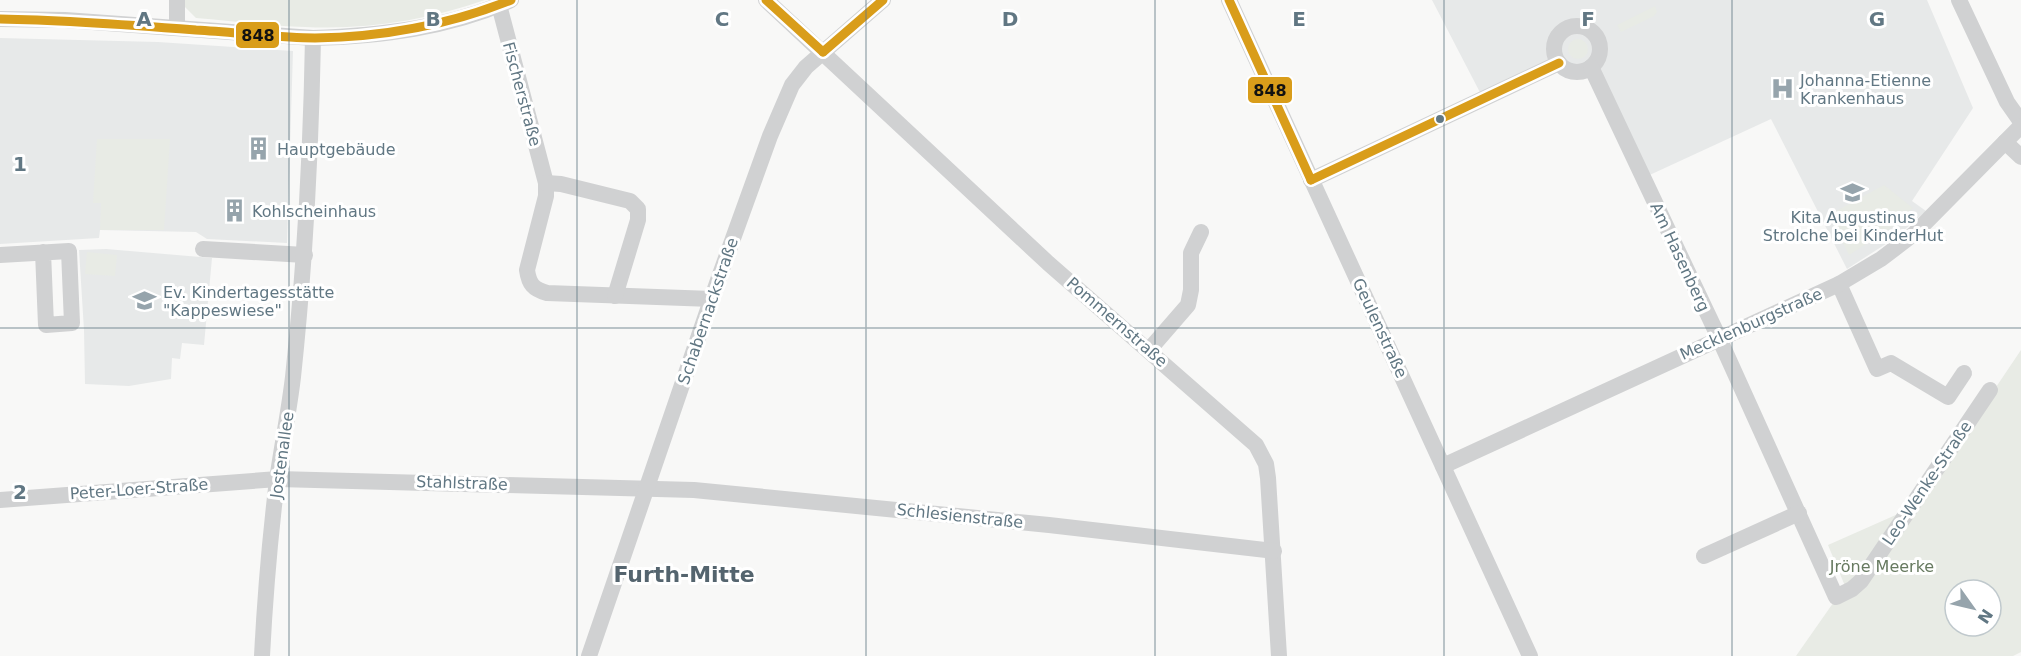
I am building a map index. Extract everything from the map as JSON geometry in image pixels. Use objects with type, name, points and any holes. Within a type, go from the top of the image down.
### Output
[{"type":"street","points":[[177,0],[177,28]]},
{"type":"street","name":"Pommernstraße","points":[[766,0],[1048,263],[1256,445],[1266,464],[1268,478],[1279,656]]},
{"type":"street","name":"Schabernackstraße","points":[[589,656],[712,298],[770,136],[792,84],[806,67],[883,0]]},
{"type":"street","name":"Geulenstraße","points":[[1229,0],[1530,656]]},
{"type":"street","points":[[1959,0],[2007,102],[2021,124]]},
{"type":"street","points":[[0,19],[313,38],[386,33],[425,27],[459,19],[505,3]]},
{"type":"street","name":"Fischerstraße","points":[[505,3],[546,183],[546,196],[527,270],[532,287],[547,293],[712,298]]},
{"type":"street","points":[[1582,27],[1595,34],[1600,47],[1597,60],[1591,67],[1580,72],[1559,63],[1555,46],[1559,36],[1568,28],[1582,27]]},
{"type":"street","name":"Jostenallee","points":[[262,656],[278,479],[292,380],[305,255],[313,38]]},
{"type":"street","points":[[1311,180],[1559,63]]},
{"type":"street","name":"Am Hasenberg","points":[[1591,67],[1719,338],[1836,597]]},
{"type":"street","name":"Mecklenburgstraße","points":[[1443,466],[1839,284],[1881,259],[1915,233],[2021,124]]},
{"type":"street","points":[[2006,142],[2021,157]]},
{"type":"street","points":[[546,183],[561,184],[630,201],[638,208],[638,220],[615,296]]},
{"type":"street","points":[[1149,351],[1188,305],[1191,290],[1191,254],[1201,232]]},
{"type":"street","points":[[203,249],[305,255]]},
{"type":"street","points":[[0,255],[43,252]]},
{"type":"street","name":"Leo-Wenke-Straße","points":[[1839,284],[1877,369],[1891,363],[1948,397],[1964,374]]},
{"type":"street","name":"Leo-Wenke-Straße","points":[[1836,597],[1852,589],[1861,581],[1990,390]]},
{"type":"street","name":"Stahlstraße","points":[[278,479],[647,488]]},
{"type":"street","name":"Peter-Loer-Straße","points":[[0,500],[278,479]]},
{"type":"street","name":"Schlesienstraße","points":[[647,488],[792,499],[1274,551]]},
{"type":"street","points":[[1704,556],[1799,513]]},
{"type":"shaded area","name":"Johanna-Etienne Krankenhaus","points":[[1432,0],[1927,0],[1973,108],[1912,201],[1926,211],[1895,238],[1847,269],[1771,119],[1641,179],[1590,74],[1580,77],[1568,74],[1558,67],[1485,102]]},
{"type":"shaded area","points":[[0,38],[158,42],[293,51],[287,243],[207,239],[196,232],[100,230],[99,238],[0,244]]},
{"type":"shaded area","name":"Ev. Kindertagesstätte \"Kappeswiese\"","points":[[106,249],[212,258],[204,345],[182,343],[180,359],[172,358],[171,379],[129,386],[85,384],[79,250]]},
{"type":"green space","points":[[183,0],[485,0],[419,18],[374,25],[328,28],[196,18],[183,5]]},
{"type":"green space","points":[[1655,6],[1657,12],[1654,16],[1621,32],[1617,25]]},
{"type":"green space","points":[[1578,39],[1585,42],[1588,49],[1585,56],[1578,59],[1571,56],[1568,49],[1571,42]]},
{"type":"green space","points":[[97,139],[170,139],[164,230],[100,230],[101,203],[93,203]]},
{"type":"green space","points":[[1884,185],[1913,208],[1888,230],[1849,255],[1829,215]]},
{"type":"green space","points":[[87,252],[117,255],[115,276],[85,274]]},
{"type":"green space","name":"Jröne Meerke","points":[[2021,350],[2021,652],[2013,656],[1796,656],[1845,586],[1828,545],[1916,506]]},
{"type":"transit line","name":"848","points":[[0,19],[49,20],[315,38],[365,35],[415,28],[464,16],[511,0]]},
{"type":"transit line","name":"848","points":[[766,0],[823,52]]},
{"type":"transit line","name":"848","points":[[823,52],[883,0]]},
{"type":"transit line","name":"848","points":[[1229,0],[1311,180]]},
{"type":"transit line","name":"848","points":[[1311,180],[1559,63]]},
{"type":"place","name":"Johanna-Etienne Krankenhaus","points":[[1782,89]]},
{"type":"place","name":"Hauptgebäude","points":[[259,149]]},
{"type":"place","name":"Kita Augustinus Strolche bei KinderHut","points":[[1853,192]]},
{"type":"place","name":"Kohlscheinhaus","points":[[234,211]]},
{"type":"place","name":"Ev. Kindertagesstätte \"Kappeswiese\"","points":[[145,301]]},
{"type":"district","name":"Furth-Mitte","points":[[684,574]]}]
